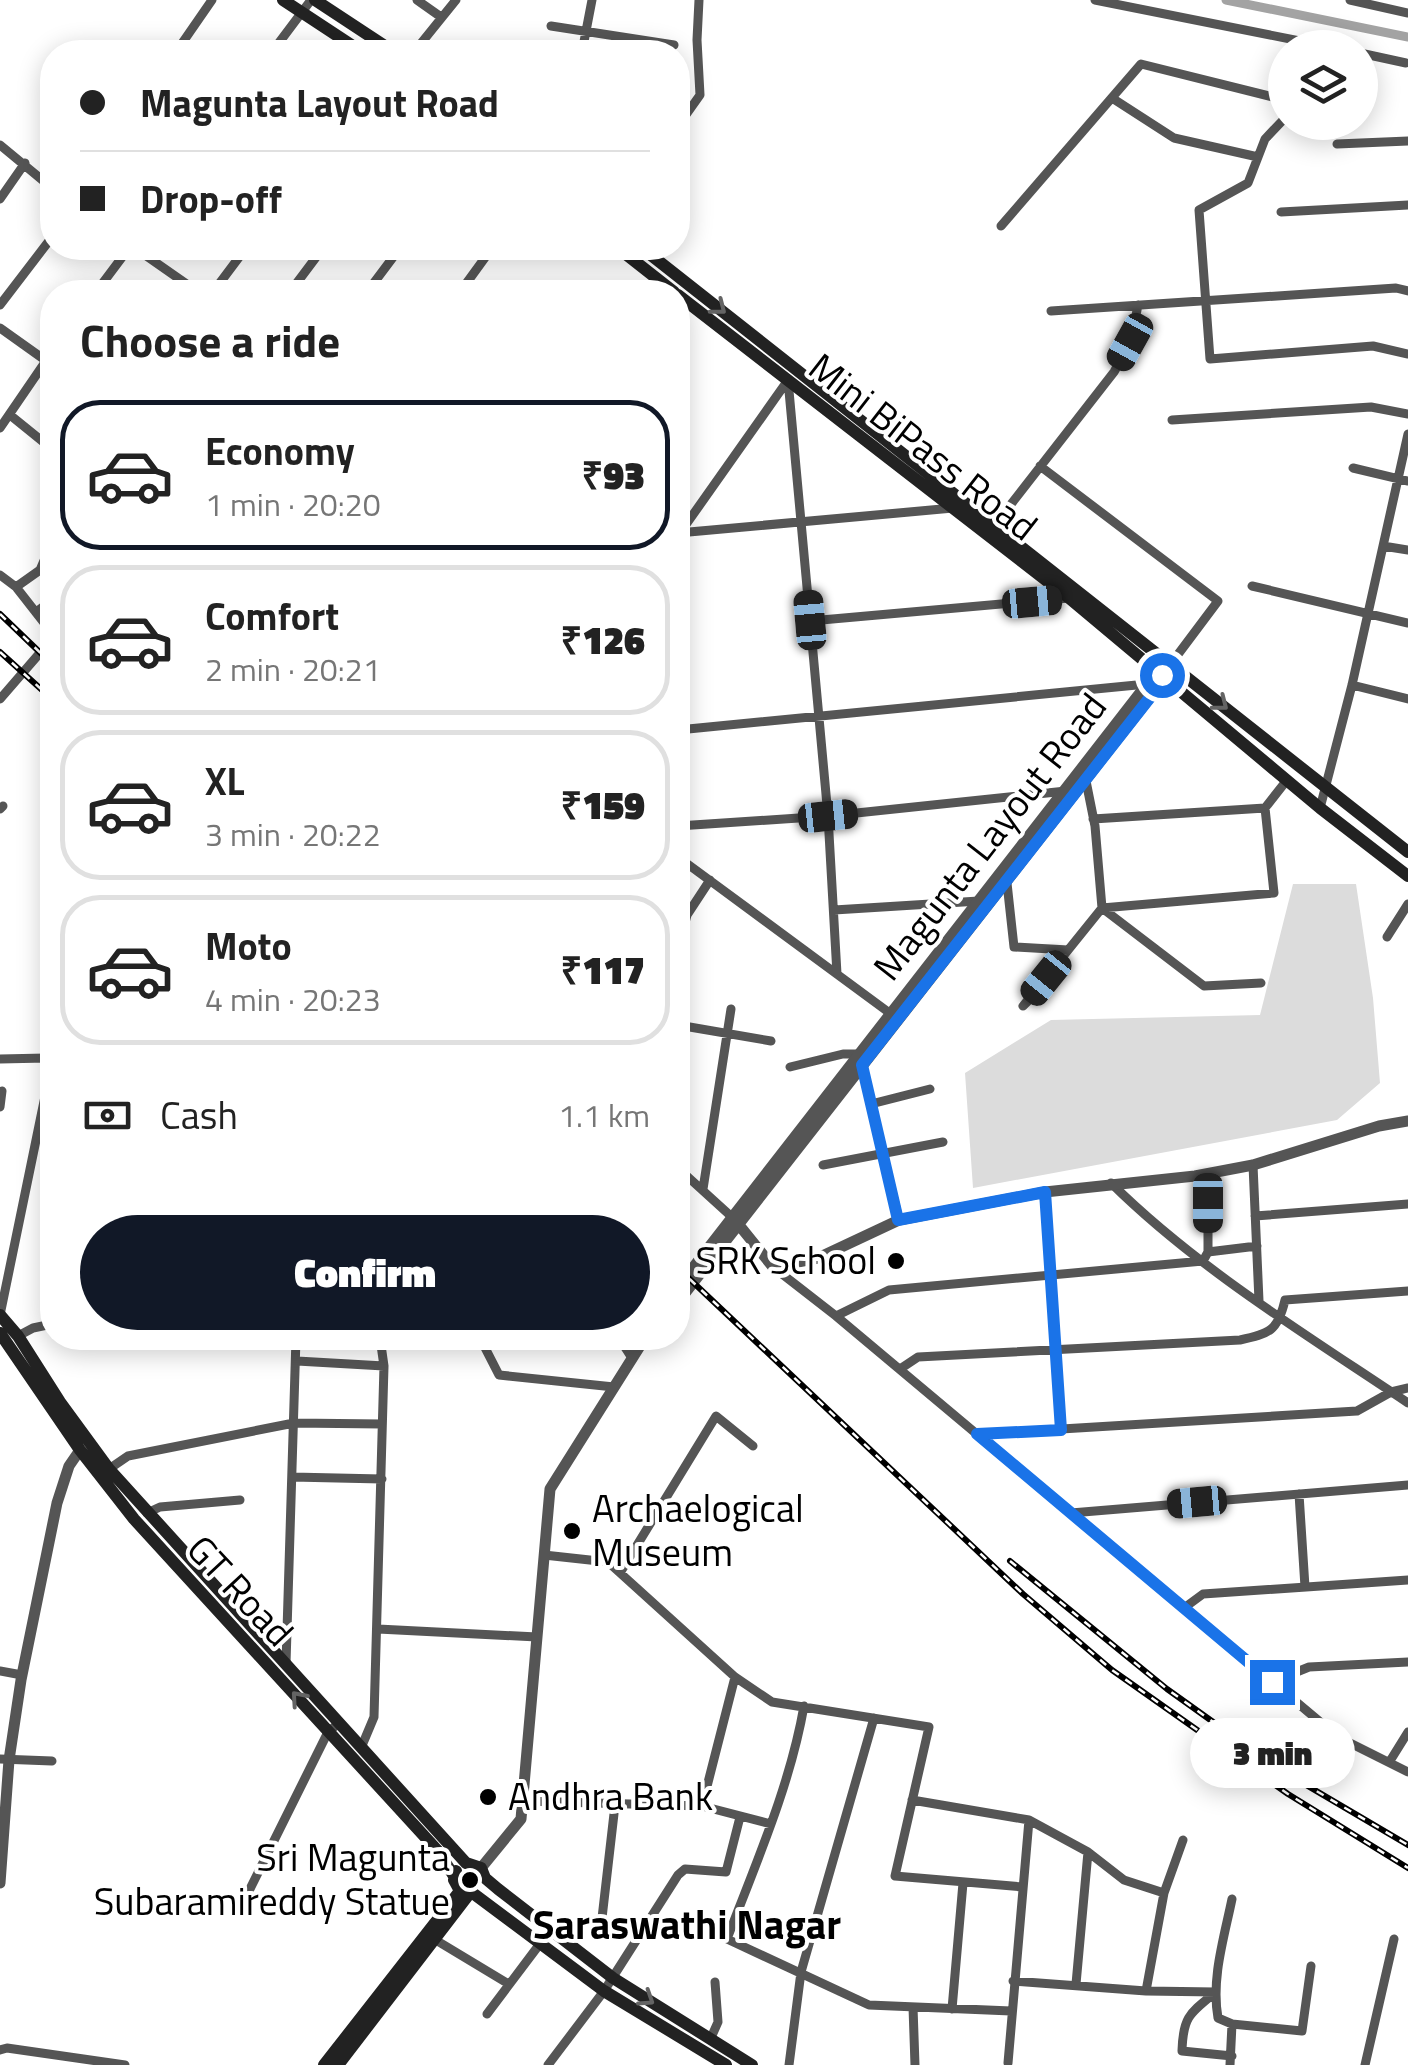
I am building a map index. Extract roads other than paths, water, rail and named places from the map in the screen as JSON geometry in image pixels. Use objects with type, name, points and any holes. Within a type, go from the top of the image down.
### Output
[{"type":"main road","points":[[283,0],[342,40]]},
{"type":"main road","points":[[313,0],[375,40]]},
{"type":"main road","name":"Mini BiPass Road","points":[[635,260],[664,280]]},
{"type":"main road","points":[[652,260],[669,280]]},
{"type":"main road","name":"Mini BiPass Road","points":[[690,299],[792,375],[952,508],[1166,670],[1287,780],[1408,876]]},
{"type":"main road","points":[[792,375],[994,526],[1166,670],[1408,852]]},
{"type":"main road","points":[[0,1315],[108,1468],[286,1664],[334,1728],[362,1748],[466,1863],[613,1978],[752,2065]]},
{"type":"main road","name":"GT Road","points":[[0,1333],[80,1450],[134,1519],[334,1728],[437,1850],[454,1876]]},
{"type":"main road","points":[[466,1863],[454,1876],[468,1893],[604,1991],[726,2065]]},
{"type":"main road","points":[[324,2065],[468,1893],[482,1888],[483,1873]]},
{"type":"main road","points":[[338,2065],[431,1937]]},
{"type":"street","points":[[184,40],[212,0]]},
{"type":"street","points":[[281,40],[313,0]]},
{"type":"street","points":[[417,0],[441,17]]},
{"type":"street","points":[[423,40],[456,0]]},
{"type":"street","points":[[584,40],[592,0]]},
{"type":"street","points":[[690,110],[700,96],[699,0]]},
{"type":"street","points":[[1095,0],[1268,35]]},
{"type":"street","points":[[1350,0],[1408,14]]},
{"type":"street","points":[[551,26],[640,40]]},
{"type":"street","points":[[1378,57],[1406,63]]},
{"type":"street","points":[[1001,226],[1142,64],[1268,96]]},
{"type":"street","points":[[1112,98],[1174,138],[1258,158]]},
{"type":"street","points":[[1268,136],[1248,183],[1199,210],[1210,360],[1373,346],[1408,354]]},
{"type":"street","points":[[1338,144],[1408,140]]},
{"type":"street","points":[[0,145],[40,177]]},
{"type":"street","points":[[0,200],[4,186],[25,163]]},
{"type":"street","points":[[1281,212],[1408,204]]},
{"type":"street","points":[[0,305],[40,253]]},
{"type":"street","points":[[106,280],[122,260]]},
{"type":"street","points":[[150,260],[180,280]]},
{"type":"street","points":[[1051,311],[1396,288],[1408,291]]},
{"type":"street","points":[[994,526],[1114,372],[1130,342],[1138,305]]},
{"type":"street","points":[[0,328],[40,353]]},
{"type":"street","points":[[0,428],[40,373]]},
{"type":"street","points":[[792,375],[837,974]]},
{"type":"street","points":[[690,516],[792,375]]},
{"type":"street","points":[[1172,420],[1371,408],[1408,414]]},
{"type":"street","points":[[10,415],[40,439]]},
{"type":"street","points":[[1320,808],[1383,546],[1403,480],[1408,434]]},
{"type":"street","points":[[1040,466],[1218,601],[1166,670]]},
{"type":"street","points":[[1353,468],[1403,480]]},
{"type":"street","points":[[690,532],[952,508]]},
{"type":"street","points":[[1383,546],[1408,550]]},
{"type":"street","points":[[16,587],[40,570]]},
{"type":"street","points":[[0,574],[40,617]]},
{"type":"street","points":[[1252,586],[1408,622]]},
{"type":"street","points":[[810,620],[1069,598]]},
{"type":"street","points":[[36,612],[40,609]]},
{"type":"street","points":[[0,699],[40,653]]},
{"type":"street","name":"Magunta Layout Road","points":[[861,1059],[891,1014],[1147,684],[1166,670]]},
{"type":"street","name":"Magunta Layout Road","points":[[690,1285],[861,1059],[1086,781],[1155,691],[1166,670]]},
{"type":"street","points":[[690,729],[1147,684]]},
{"type":"street","points":[[1352,685],[1408,698]]},
{"type":"street","points":[[1102,908],[1274,893],[1265,808],[1287,780]]},
{"type":"street","points":[[1060,969],[1024,1006],[1102,908],[1094,819],[1086,781]]},
{"type":"street","points":[[690,825],[828,816],[1066,791]]},
{"type":"street","points":[[1094,819],[1265,808]]},
{"type":"street","points":[[690,865],[891,1014]]},
{"type":"street","points":[[690,910],[710,880]]},
{"type":"street","points":[[1007,883],[1014,948],[1068,950]]},
{"type":"street","points":[[834,910],[980,901]]},
{"type":"street","points":[[1388,937],[1408,904]]},
{"type":"street","points":[[1102,908],[1204,986],[1261,983]]},
{"type":"street","points":[[703,1189],[731,1010]]},
{"type":"street","points":[[690,1026],[771,1041]]},
{"type":"street","points":[[790,1067],[843,1054],[861,1059],[898,1220]]},
{"type":"street","points":[[0,1059],[40,1058]]},
{"type":"street","points":[[871,1104],[930,1089]]},
{"type":"street","points":[[0,1107],[2,1092]]},
{"type":"street","points":[[0,1315],[40,1121]]},
{"type":"street","points":[[772,1267],[818,1258],[898,1220],[1045,1192],[1195,1176],[1408,1121]]},
{"type":"street","points":[[824,1166],[943,1142]]},
{"type":"street","points":[[1253,1164],[1259,1301]]},
{"type":"street","points":[[690,1178],[736,1222],[772,1267],[900,1369],[1338,1737],[1408,1772]]},
{"type":"street","points":[[1111,1184],[1137,1209],[1206,1256],[1281,1318],[1408,1403]]},
{"type":"street","points":[[1045,1192],[1061,1430]]},
{"type":"street","points":[[1206,1256],[1208,1203]]},
{"type":"street","points":[[1255,1216],[1408,1204]]},
{"type":"street","name":"Magunta Layout Road","points":[[690,1274],[736,1222]]},
{"type":"street","points":[[836,1316],[889,1290],[1050,1276],[1256,1246]]},
{"type":"street","points":[[900,1369],[918,1357],[1240,1340],[1266,1335],[1281,1318],[1285,1300],[1408,1291]]},
{"type":"street","points":[[18,1336],[40,1328]]},
{"type":"street","points":[[286,1664],[297,1350]]},
{"type":"street","points":[[362,1748],[374,1718],[382,1350]]},
{"type":"street","points":[[487,1350],[500,1374],[614,1387]]},
{"type":"street","points":[[627,1350],[632,1358]]},
{"type":"street","points":[[483,1873],[521,1818],[550,1489],[637,1350]]},
{"type":"street","points":[[297,1361],[384,1366]]},
{"type":"street","points":[[977,1434],[1357,1410],[1391,1392],[1408,1388]]},
{"type":"street","points":[[620,1573],[716,1416],[753,1446]]},
{"type":"street","points":[[108,1468],[128,1456],[294,1423],[382,1424]]},
{"type":"street","points":[[0,1883],[4,1760],[57,1503],[69,1466],[80,1450]]},
{"type":"street","points":[[292,1477],[382,1479]]},
{"type":"street","points":[[1072,1513],[1408,1484]]},
{"type":"street","points":[[1299,1494],[1305,1587]]},
{"type":"street","points":[[147,1513],[160,1507],[240,1500]]},
{"type":"street","points":[[544,1556],[608,1562],[736,1678],[772,1702],[929,1727],[895,1876],[1022,1887]]},
{"type":"street","points":[[1184,1608],[1203,1594],[1408,1580]]},
{"type":"street","points":[[378,1629],[537,1637]]},
{"type":"street","points":[[1272,1682],[1308,1668],[1408,1662]]},
{"type":"street","points":[[0,1670],[22,1675]]},
{"type":"street","points":[[702,1806],[736,1678]]},
{"type":"street","points":[[804,1706],[798,1742],[771,1824],[727,1939],[869,2005],[1010,2011]]},
{"type":"street","points":[[0,1716],[15,1719]]},
{"type":"street","points":[[789,2065],[800,1972],[874,1718]]},
{"type":"street","points":[[238,1913],[334,1728]]},
{"type":"street","points":[[1390,1761],[1408,1732]]},
{"type":"street","points":[[4,1760],[52,1761]]},
{"type":"street","points":[[912,1800],[1029,1820],[1088,1852],[1124,1880],[1164,1893]]},
{"type":"street","points":[[523,1801],[702,1806],[771,1824]]},
{"type":"street","points":[[602,1918],[615,1805]]},
{"type":"street","points":[[548,2065],[604,1991],[685,1869],[726,1872],[740,1816]]},
{"type":"street","points":[[1008,2063],[1029,1820]]},
{"type":"street","points":[[1146,1991],[1164,1893],[1183,1840]]},
{"type":"street","points":[[1076,1984],[1088,1852]]},
{"type":"street","points":[[952,2008],[964,1883]]},
{"type":"street","points":[[1232,1899],[1216,1992],[1218,2018],[1232,2024],[1302,2031],[1311,1966]]},
{"type":"street","points":[[431,1937],[507,1983]]},
{"type":"street","points":[[1366,2065],[1394,1939]]},
{"type":"street","points":[[486,2014],[539,1945]]},
{"type":"street","points":[[1014,1980],[1146,1991],[1216,1992]]},
{"type":"street","points":[[710,2040],[718,2022],[716,1982]]},
{"type":"street","points":[[1216,1992],[1188,2015],[1182,2028],[1182,2051],[1231,2060],[1232,2024]]},
{"type":"street","points":[[913,2007],[915,2065]]},
{"type":"street","points":[[0,2050],[124,2065]]},
{"type":"waterway","points":[[1226,0],[1408,37]]},
{"type":"railway","points":[[0,614],[40,652]]},
{"type":"railway","points":[[0,652],[40,688]]},
{"type":"railway","points":[[690,1279],[1023,1594],[1112,1670],[1288,1794],[1408,1868]]},
{"type":"railway","points":[[1010,1561],[1167,1689],[1279,1769],[1408,1845]]},
{"type":"place","name":"SRK School","points":[[896,1261]]},
{"type":"place","name":"Archaelogical Museum","points":[[572,1531]]},
{"type":"place","name":"Andhra Bank","points":[[488,1797]]},
{"type":"place","name":"Sri Magunta Subaramireddy Statue","points":[[470,1880]]},
{"type":"district","name":"Saraswathi Nagar","points":[[687,1925]]}]
